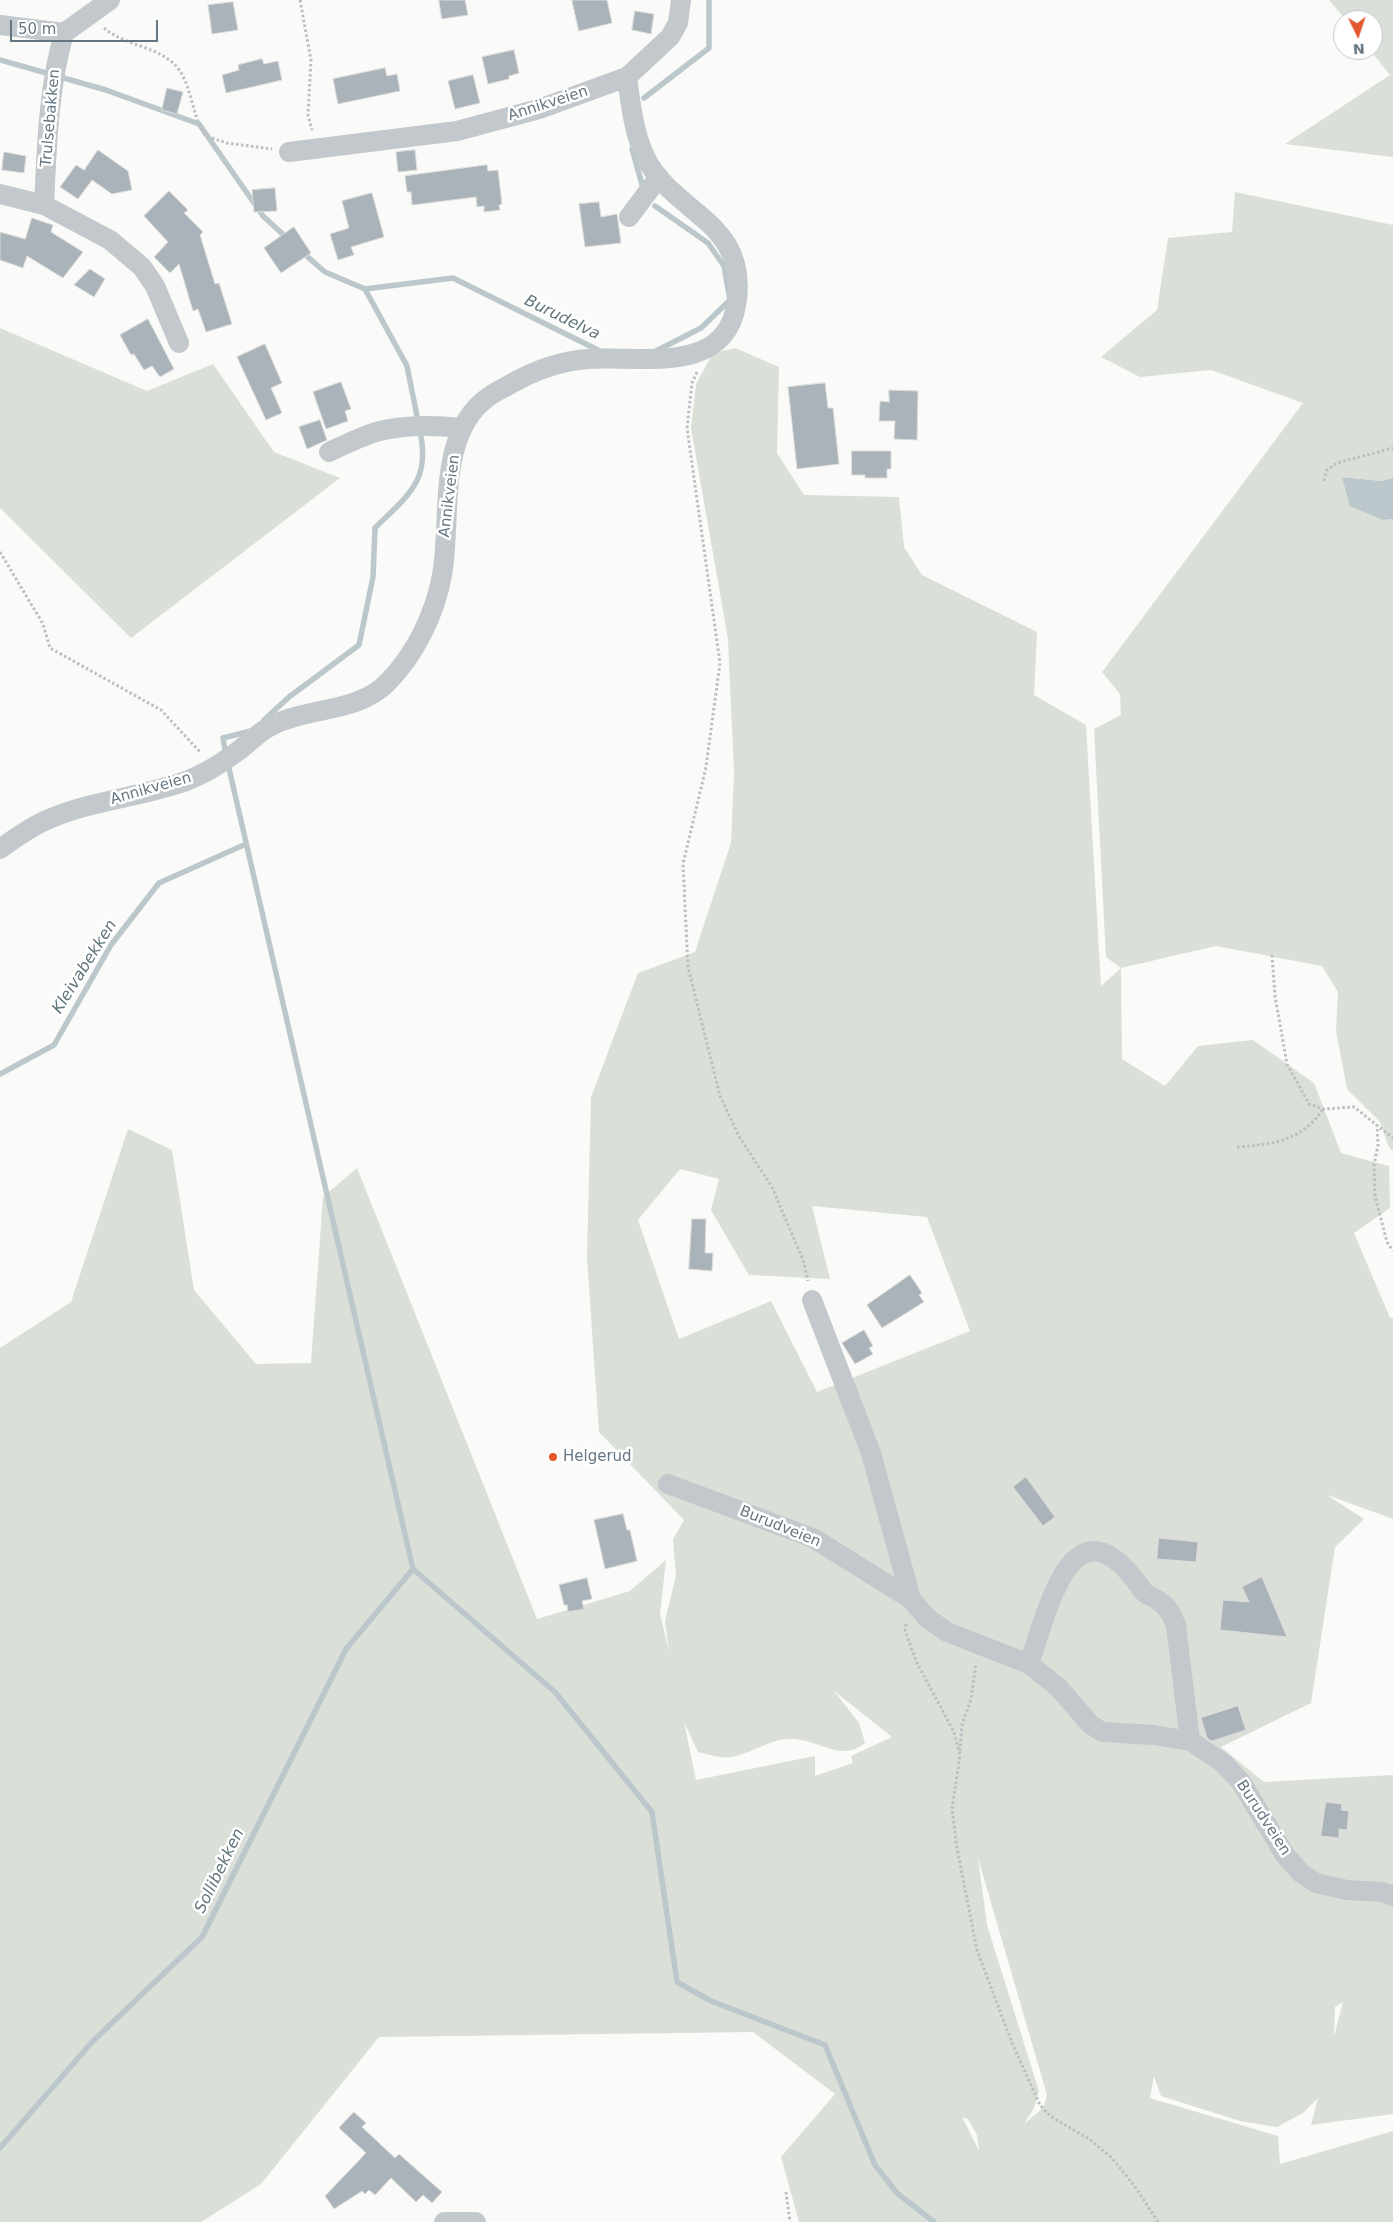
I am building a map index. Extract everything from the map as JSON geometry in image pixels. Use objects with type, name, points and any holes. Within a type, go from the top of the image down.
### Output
[{"type":"street","points":[[0,25],[64,32],[110,0]]},
{"type":"street","name":"Annikveien","points":[[289,152],[457,131],[539,109],[627,77],[670,37],[678,23],[681,0]]},
{"type":"street","name":"Trulsebakken","points":[[44,205],[48,112],[54,68],[64,32]]},
{"type":"street","name":"Annikveien","points":[[0,849],[48,819],[76,809],[156,791],[189,780],[214,767],[273,724],[333,710],[356,702],[384,686],[408,660],[429,618],[442,575],[450,473],[462,428],[485,399],[535,371],[562,363],[585,359],[671,358],[705,350],[719,342],[728,331],[735,307],[737,290],[735,268],[728,249],[718,232],[643,196],[650,166],[642,148],[627,77]]},
{"type":"street","points":[[0,194],[44,205],[110,240],[142,267],[155,286],[179,343]]},
{"type":"street","points":[[329,452],[375,432],[416,427],[462,428]]},
{"type":"street","name":"Burudveien","points":[[812,1300],[871,1453],[911,1599]]},
{"type":"street","name":"Burudveien","points":[[668,1484],[813,1538],[911,1599],[928,1618],[947,1632],[1029,1664],[1059,1688],[1090,1724],[1102,1732],[1154,1735],[1190,1741],[1222,1762],[1241,1782],[1285,1855],[1301,1873],[1316,1883],[1347,1890],[1383,1892],[1393,1896]]},
{"type":"street","points":[[1029,1664],[1054,1589],[1069,1563],[1082,1554],[1092,1552],[1111,1555],[1129,1570],[1146,1594],[1160,1601],[1170,1610],[1176,1625],[1190,1741]]},
{"type":"street","points":[[444,2222],[476,2222]]},
{"type":"path","points":[[300,0],[312,60],[308,115],[317,148]]},
{"type":"path","points":[[88,15],[108,32],[132,44],[158,53],[173,64],[184,78],[194,114],[206,136],[227,144],[289,152]]},
{"type":"path","points":[[705,350],[692,383],[687,428],[720,663],[706,767],[683,864],[688,967],[720,1096],[740,1138],[772,1187],[803,1260],[812,1300]]},
{"type":"path","points":[[1324,481],[1327,470],[1337,463],[1393,448]]},
{"type":"path","points":[[0,552],[43,624],[50,648],[161,710],[214,767]]},
{"type":"path","points":[[1272,955],[1275,996],[1287,1064],[1309,1104],[1323,1109],[1354,1107],[1393,1138]]},
{"type":"path","points":[[1237,1147],[1270,1144],[1291,1138],[1313,1124],[1323,1109]]},
{"type":"path","points":[[1377,1124],[1378,1145],[1374,1165],[1375,1196],[1387,1242],[1393,1251]]},
{"type":"path","points":[[911,1599],[905,1630],[916,1660],[954,1732],[960,1755]]},
{"type":"path","points":[[978,1643],[971,1698],[962,1725],[960,1755],[952,1809],[956,1848],[977,1950],[1012,2043],[1040,2105],[1050,2116],[1089,2139],[1112,2158],[1136,2188],[1158,2222]]},
{"type":"path","points":[[786,2192],[790,2222]]},
{"type":"shaded area","points":[[1329,0],[1393,0],[1393,157],[1285,144],[1390,75],[1378,60],[1383,60],[1383,10],[1338,10]]},
{"type":"shaded area","points":[[1235,192],[1393,225],[1393,478],[1381,481],[1342,477],[1383,520],[1393,519],[1393,1151],[1389,1147],[1380,1122],[1347,1089],[1336,1031],[1338,992],[1322,966],[1216,946],[1121,968],[1106,957],[1094,729],[1121,715],[1120,694],[1102,672],[1303,403],[1211,370],[1140,377],[1101,357],[1157,310],[1168,238],[1232,232]]},
{"type":"shaded area","points":[[0,328],[147,391],[213,364],[274,452],[340,478],[131,638],[0,508]]},
{"type":"shaded area","points":[[735,348],[779,367],[777,453],[804,495],[899,497],[904,547],[922,575],[1037,632],[1034,695],[1086,725],[1101,986],[1121,968],[1122,1059],[1165,1086],[1198,1046],[1253,1040],[1314,1083],[1341,1153],[1389,1166],[1390,1208],[1354,1233],[1390,1318],[1393,1318],[1393,1519],[1327,1495],[1364,1519],[1335,1547],[1311,1703],[1221,1747],[1264,1782],[1393,1775],[1393,2114],[1311,2125],[1318,2098],[1303,2113],[1277,2127],[1240,2121],[1161,2096],[1154,2076],[1150,2098],[1278,2136],[1280,2164],[1393,2131],[1393,2222],[799,2222],[781,2157],[835,2094],[753,2032],[379,2037],[261,2184],[201,2222],[0,2222],[0,1348],[71,1302],[128,1129],[172,1150],[194,1290],[256,1364],[311,1363],[323,1197],[357,1168],[537,1619],[630,1591],[666,1560],[660,1614],[669,1651],[665,1621],[676,1575],[673,1539],[684,1520],[599,1432],[587,1258],[591,1097],[638,973],[695,952],[731,843],[734,773],[728,639],[691,428],[696,384],[713,353]],"holes":[[[680,1169],[719,1179],[711,1210],[749,1275],[830,1279],[812,1206],[927,1217],[970,1331],[817,1392],[771,1301],[679,1339],[638,1220]],[[834,1691],[892,1737],[851,1756],[853,1763],[815,1776],[815,1756],[696,1780],[684,1722],[698,1752],[728,1757],[740,1755],[779,1740],[787,1739],[795,1739],[830,1749],[847,1751],[865,1743],[859,1723]],[[978,1858],[1047,2095],[1043,2108],[1024,2124],[1034,2108],[1039,2091],[987,1925]],[[1343,2002],[1335,2033],[1335,2007]],[[962,2117],[968,2119],[977,2135],[979,2151]]]},
{"type":"shaded area","points":[[1342,477],[1381,481],[1393,478],[1393,519],[1383,520],[1350,506]]},
{"type":"building","points":[[439,0],[465,0],[468,15],[442,19]]},
{"type":"building","points":[[572,0],[607,0],[612,23],[579,31]]},
{"type":"building","points":[[233,2],[238,30],[212,34],[208,5]]},
{"type":"building","points":[[635,11],[654,14],[651,34],[632,30]]},
{"type":"building","points":[[514,50],[519,73],[509,76],[509,79],[488,84],[482,57]]},
{"type":"building","points":[[262,59],[264,64],[278,61],[282,80],[226,93],[222,75],[239,70],[238,65]]},
{"type":"building","points":[[385,68],[387,76],[397,74],[400,91],[338,104],[333,79]]},
{"type":"building","points":[[473,75],[480,103],[455,109],[448,81]]},
{"type":"building","points":[[167,88],[183,92],[177,114],[162,110]]},
{"type":"building","points":[[98,150],[128,171],[132,190],[112,194],[92,180],[78,199],[60,187],[76,165],[84,170]]},
{"type":"building","points":[[415,150],[417,170],[398,172],[396,152]]},
{"type":"building","points":[[4,152],[26,156],[24,173],[2,170]]},
{"type":"building","points":[[487,165],[488,171],[498,170],[502,204],[499,205],[500,210],[484,212],[484,206],[477,207],[476,197],[412,205],[411,192],[407,192],[405,176]]},
{"type":"building","points":[[275,188],[277,211],[254,212],[252,190]]},
{"type":"building","points":[[169,191],[188,210],[184,213],[203,232],[200,235],[215,284],[219,283],[232,324],[206,332],[198,309],[193,311],[179,264],[170,273],[154,257],[168,242],[144,216]]},
{"type":"building","points":[[372,193],[384,237],[351,247],[354,255],[338,260],[330,234],[349,228],[342,201]]},
{"type":"building","points":[[599,202],[601,217],[617,214],[621,243],[585,247],[579,204]]},
{"type":"building","points":[[32,218],[53,225],[51,232],[83,252],[63,278],[27,256],[23,268],[0,260],[0,232],[25,239]]},
{"type":"building","points":[[294,227],[311,253],[281,273],[264,248]]},
{"type":"building","points":[[90,269],[105,279],[94,297],[74,285]]},
{"type":"building","points":[[148,319],[174,369],[160,377],[152,366],[144,370],[134,354],[131,355],[120,335]]},
{"type":"building","points":[[265,344],[282,383],[271,388],[282,413],[266,420],[237,357]]},
{"type":"building","points":[[341,382],[351,409],[345,411],[348,421],[326,429],[313,392]]},
{"type":"building","points":[[825,383],[828,408],[833,408],[839,464],[797,469],[788,387]]},
{"type":"building","points":[[889,390],[918,391],[917,440],[894,439],[895,421],[879,421],[880,401],[889,402]]},
{"type":"building","points":[[320,420],[327,440],[307,449],[299,427]]},
{"type":"building","points":[[852,451],[891,451],[891,469],[887,469],[887,478],[865,478],[865,475],[852,475]]},
{"type":"building","points":[[692,1219],[706,1219],[705,1253],[713,1253],[712,1271],[689,1269]]},
{"type":"building","points":[[910,1275],[922,1293],[919,1295],[924,1302],[882,1328],[867,1305]]},
{"type":"building","points":[[864,1330],[873,1346],[869,1348],[873,1354],[855,1364],[842,1343]]},
{"type":"building","points":[[1026,1477],[1055,1517],[1043,1526],[1013,1487]]},
{"type":"building","points":[[623,1514],[627,1530],[630,1530],[637,1561],[605,1569],[594,1520]]},
{"type":"building","points":[[1159,1538],[1198,1542],[1196,1562],[1157,1559]]},
{"type":"building","points":[[1262,1577],[1287,1637],[1220,1630],[1223,1600],[1249,1602],[1242,1587]]},
{"type":"building","points":[[587,1578],[592,1599],[582,1601],[584,1609],[568,1612],[567,1605],[564,1605],[559,1585]]},
{"type":"building","points":[[1238,1706],[1246,1730],[1212,1741],[1207,1738],[1201,1718]]},
{"type":"building","points":[[1326,1802],[1342,1804],[1341,1810],[1349,1811],[1347,1830],[1339,1829],[1339,1838],[1321,1836]]},
{"type":"building","points":[[354,2112],[366,2123],[362,2127],[395,2158],[399,2154],[442,2192],[432,2203],[423,2195],[416,2202],[391,2178],[375,2195],[369,2190],[365,2194],[362,2191],[334,2209],[325,2196],[366,2153],[339,2128]]},
{"type":"waterway","name":"Burudelva","points":[[644,98],[709,48],[709,0]]},
{"type":"waterway","points":[[0,60],[106,90],[199,124],[263,216],[288,239]]},
{"type":"waterway","name":"Burudelva","points":[[632,149],[643,188]]},
{"type":"waterway","name":"Burudelva","points":[[655,206],[708,243],[724,266],[730,300],[701,328],[656,351]]},
{"type":"waterway","points":[[302,252],[325,272],[365,289],[407,366],[418,421]]},
{"type":"waterway","name":"Burudelva","points":[[365,289],[453,278],[600,351]]},
{"type":"waterway","points":[[264,720],[289,697],[359,645],[373,577],[375,528],[398,506],[414,486],[422,463],[423,448],[420,431]]},
{"type":"waterway","points":[[226,755],[223,738],[251,731]]},
{"type":"waterway","points":[[228,764],[413,1569],[555,1692],[652,1812],[677,1982],[711,2001],[825,2045],[875,2165],[897,2193],[934,2222]]},
{"type":"waterway","name":"Kleivabekken","points":[[0,1074],[54,1045],[111,945],[159,883],[246,844]]},
{"type":"waterway","name":"Sollibekken","points":[[0,2148],[92,2042],[202,1937],[346,1649],[413,1569]]},
{"type":"place","name":"Helgerud","points":[[553,1457]]}]
